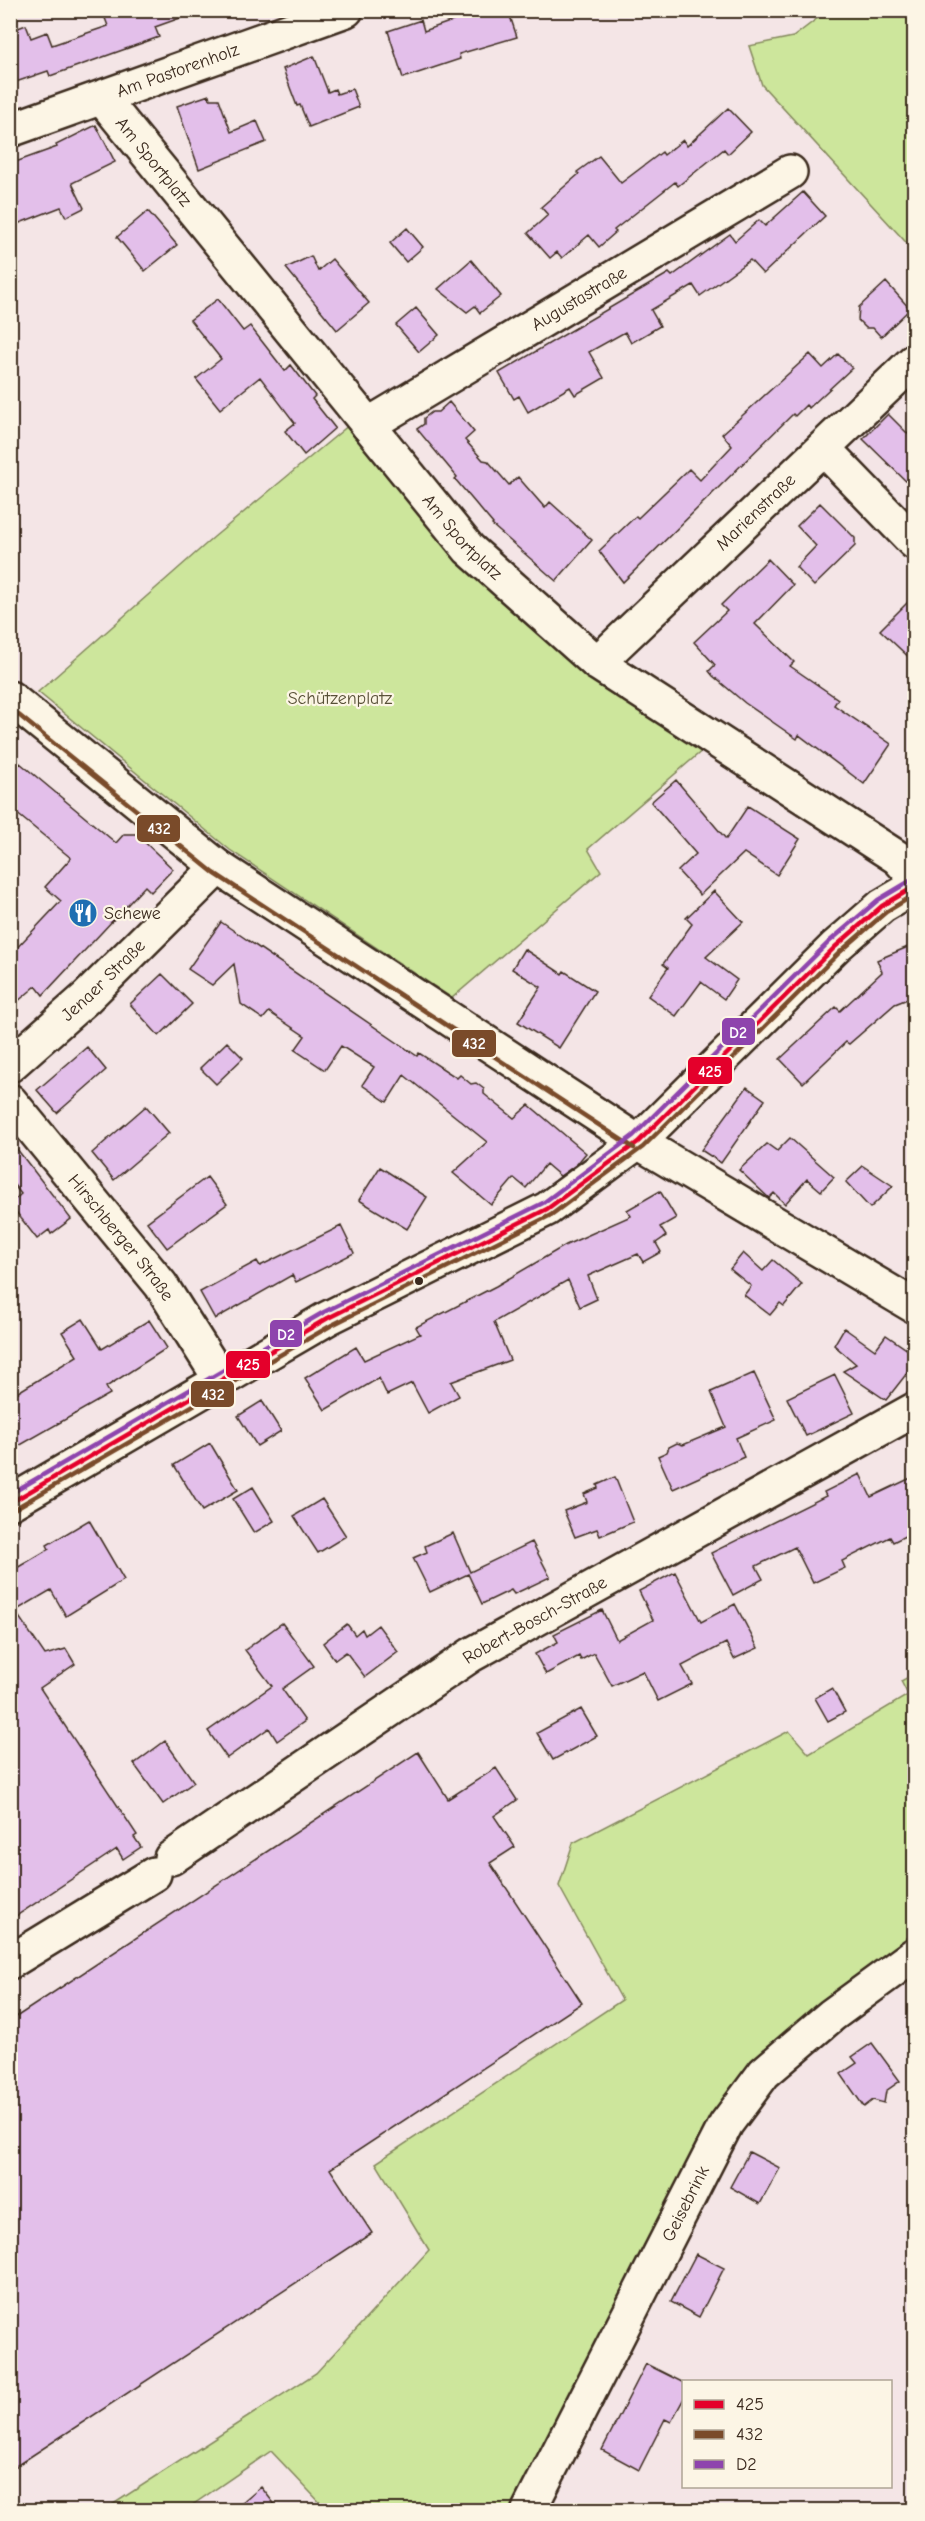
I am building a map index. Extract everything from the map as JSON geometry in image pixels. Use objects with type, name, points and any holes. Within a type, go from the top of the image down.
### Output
[{"type":"street","name":"Am Pastorenholz","points":[[10,130],[346,10]]},
{"type":"street","name":"Am Sportplatz","points":[[102,98],[469,549],[597,663],[898,858],[915,876]]},
{"type":"street","name":"Augustastraße","points":[[368,425],[790,172]]},
{"type":"street","name":"Marienstraße","points":[[597,663],[915,361]]},
{"type":"street","points":[[823,448],[915,542]]},
{"type":"street","points":[[10,698],[218,867],[638,1142],[915,1306]]},
{"type":"street","name":"Jenaer Straße","points":[[10,1065],[86,998],[218,867]]},
{"type":"street","points":[[10,1503],[328,1318],[547,1209],[638,1142],[835,947],[882,906],[915,887]]},
{"type":"street","name":"Hirschberger Straße","points":[[10,1101],[161,1285],[221,1380]]},
{"type":"street","name":"Robert-Bosch-Straße","points":[[10,1962],[162,1866],[471,1655],[915,1410]]},
{"type":"street","name":"Geisebrink","points":[[529,2511],[726,2124],[764,2073],[832,2015],[915,1955]]},
{"type":"green space","points":[[827,11],[914,11],[914,251],[762,85],[749,46],[793,37]]},
{"type":"green space","name":"Schützenplatz","points":[[355,420],[704,749],[588,849],[601,871],[452,998],[230,850],[38,692],[214,537]]},
{"type":"green space","points":[[914,1674],[914,1942],[751,2070],[702,2134],[514,2510],[327,2510],[271,2451],[185,2510],[104,2510],[316,2373],[429,2250],[376,2163],[622,2000],[559,1886],[573,1843],[789,1731],[809,1754],[908,1695],[901,1681]]},
{"type":"building","points":[[102,10],[193,10],[194,13],[155,27],[159,37],[50,76],[48,71],[10,84],[10,31],[26,25],[31,38],[47,32],[52,45],[108,26]]},
{"type":"building","points":[[459,10],[508,10],[517,37],[459,54],[460,59],[403,78],[388,31],[421,20],[424,31],[461,18]]},
{"type":"building","points":[[314,56],[328,92],[335,89],[337,94],[352,89],[359,107],[309,127],[300,105],[297,106],[283,69]]},
{"type":"building","points":[[209,95],[210,99],[219,99],[231,132],[257,121],[266,142],[199,169],[177,106]]},
{"type":"building","points":[[728,108],[751,132],[728,154],[724,149],[678,186],[675,182],[614,230],[616,232],[599,247],[589,235],[562,258],[557,252],[550,258],[528,233],[548,215],[541,207],[579,174],[577,172],[599,156],[621,183],[662,152],[664,155],[683,140],[687,146]]},
{"type":"building","points":[[96,125],[115,162],[72,183],[84,208],[66,217],[61,207],[17,224],[10,206],[10,164],[57,147],[56,145]]},
{"type":"building","points":[[803,192],[825,216],[763,274],[750,260],[700,296],[693,285],[651,310],[660,326],[631,343],[625,332],[589,352],[604,378],[575,395],[570,387],[528,412],[519,396],[514,399],[499,373],[669,273],[672,276],[730,234],[735,241],[759,220],[765,226]]},
{"type":"building","points":[[148,211],[177,245],[145,271],[117,237]]},
{"type":"building","points":[[407,228],[423,247],[406,262],[390,243]]},
{"type":"building","points":[[311,256],[318,271],[332,259],[369,303],[337,330],[286,268]]},
{"type":"building","points":[[471,260],[501,296],[480,313],[475,306],[467,312],[438,289]]},
{"type":"building","points":[[886,282],[910,309],[881,337],[873,328],[866,328],[858,320],[859,307]]},
{"type":"building","points":[[218,299],[243,331],[250,326],[285,371],[291,365],[315,396],[312,399],[335,428],[304,455],[285,431],[295,423],[260,377],[220,409],[196,379],[221,359],[190,320]]},
{"type":"building","points":[[416,308],[439,335],[419,352],[396,325]]},
{"type":"building","points":[[810,354],[823,368],[838,354],[852,368],[809,408],[806,405],[795,416],[793,414],[623,582],[599,551],[636,516],[638,518],[689,469],[700,480],[732,446],[722,434]]},
{"type":"building","points":[[449,402],[474,432],[465,440],[483,460],[488,461],[509,485],[518,477],[545,508],[550,502],[592,540],[556,581],[492,525],[455,479],[457,477],[417,429],[424,424],[424,418],[432,412],[438,412]]},
{"type":"building","points":[[888,414],[915,441],[915,490],[863,439]]},
{"type":"building","points":[[820,503],[855,538],[855,546],[814,586],[796,567],[816,546],[797,526]]},
{"type":"building","points":[[768,559],[793,585],[755,624],[794,662],[790,666],[838,699],[834,705],[891,744],[864,784],[799,735],[797,739],[745,703],[713,676],[709,671],[715,665],[694,642],[727,611],[721,605]]},
{"type":"building","points":[[915,595],[915,663],[880,630]]},
{"type":"building","points":[[20,763],[116,843],[124,834],[136,834],[173,869],[151,892],[145,886],[43,995],[36,986],[10,1008],[10,955],[61,901],[45,887],[71,858],[10,808],[10,775]]},
{"type":"building","points":[[676,780],[726,839],[748,806],[800,839],[777,875],[744,853],[700,895],[678,871],[696,854],[651,802]]},
{"type":"building","points":[[714,891],[743,922],[706,957],[737,980],[724,999],[701,982],[676,1016],[648,996],[668,968],[663,964],[692,924],[686,918]]},
{"type":"building","points":[[221,922],[417,1056],[419,1053],[457,1078],[460,1075],[471,1084],[476,1083],[484,1089],[484,1094],[514,1118],[529,1105],[586,1153],[577,1164],[560,1176],[546,1164],[526,1188],[514,1178],[491,1205],[453,1173],[487,1142],[404,1075],[387,1102],[362,1085],[374,1067],[341,1046],[325,1070],[295,1050],[305,1036],[269,1012],[263,1019],[241,1004],[234,964],[212,985],[188,969]]},
{"type":"building","points":[[915,944],[915,996],[895,1004],[849,1044],[846,1042],[803,1083],[780,1059],[836,1007],[840,1011],[882,972],[877,960]]},
{"type":"building","points":[[524,949],[562,974],[564,971],[595,991],[559,1048],[518,1022],[541,987],[512,969]]},
{"type":"building","points":[[162,974],[192,1004],[159,1036],[130,1004]]},
{"type":"building","points":[[227,1042],[243,1058],[216,1084],[200,1068]]},
{"type":"building","points":[[87,1047],[106,1070],[57,1113],[37,1090]]},
{"type":"building","points":[[747,1087],[765,1100],[721,1163],[701,1150]]},
{"type":"building","points":[[146,1106],[169,1133],[114,1180],[92,1153]]},
{"type":"building","points":[[790,1138],[834,1177],[821,1191],[807,1179],[785,1204],[774,1193],[769,1198],[739,1170],[767,1144],[777,1151]]},
{"type":"building","points":[[10,1140],[71,1219],[51,1234],[49,1230],[37,1239],[10,1204],[21,1194],[10,1180]]},
{"type":"building","points":[[863,1166],[893,1186],[870,1208],[846,1182]]},
{"type":"building","points":[[380,1167],[427,1197],[407,1229],[359,1200]]},
{"type":"building","points":[[207,1177],[227,1204],[167,1248],[147,1222]]},
{"type":"building","points":[[660,1191],[676,1218],[660,1227],[666,1236],[656,1243],[661,1252],[643,1262],[638,1254],[588,1276],[597,1299],[580,1307],[568,1280],[494,1322],[510,1360],[451,1382],[459,1396],[428,1413],[412,1383],[387,1395],[379,1378],[325,1410],[305,1378],[356,1347],[364,1360],[420,1334],[416,1327],[496,1286],[566,1245],[631,1216],[627,1210]]},
{"type":"building","points":[[341,1226],[354,1253],[296,1282],[292,1275],[215,1319],[200,1292],[257,1261],[260,1266]]},
{"type":"building","points":[[743,1253],[763,1271],[773,1260],[802,1284],[784,1306],[780,1303],[770,1315],[744,1295],[751,1286],[730,1269]]},
{"type":"building","points":[[83,1319],[102,1349],[149,1320],[167,1348],[106,1387],[110,1394],[10,1451],[10,1397],[77,1356],[62,1332]]},
{"type":"building","points":[[844,1328],[875,1350],[886,1335],[915,1355],[915,1363],[886,1400],[843,1371],[856,1364],[834,1345]]},
{"type":"building","points":[[754,1373],[776,1420],[736,1438],[744,1457],[673,1489],[658,1456],[677,1443],[683,1445],[726,1427],[711,1392]]},
{"type":"building","points":[[835,1375],[854,1413],[806,1436],[787,1398]]},
{"type":"building","points":[[262,1401],[281,1431],[257,1446],[238,1416]]},
{"type":"building","points":[[210,1443],[238,1490],[202,1511],[174,1465]]},
{"type":"building","points":[[860,1474],[871,1497],[915,1476],[915,1531],[893,1542],[890,1537],[842,1561],[845,1568],[813,1583],[795,1547],[756,1566],[763,1579],[733,1595],[711,1553],[826,1496],[824,1492]]},
{"type":"building","points":[[615,1477],[633,1522],[600,1536],[597,1529],[575,1537],[564,1511],[587,1502],[584,1494]]},
{"type":"building","points":[[253,1487],[274,1521],[254,1533],[233,1499]]},
{"type":"building","points":[[322,1499],[346,1536],[318,1553],[294,1516]]},
{"type":"building","points":[[89,1520],[124,1580],[66,1616],[51,1590],[15,1611],[45,1655],[66,1649],[75,1664],[40,1688],[137,1835],[134,1837],[141,1847],[123,1859],[117,1849],[10,1920],[10,1572],[49,1549],[47,1545]]},
{"type":"building","points":[[453,1533],[470,1572],[532,1542],[550,1577],[514,1594],[511,1590],[482,1604],[468,1574],[430,1592],[413,1558],[427,1552],[425,1546]]},
{"type":"building","points":[[675,1572],[701,1622],[735,1604],[758,1648],[734,1659],[726,1643],[682,1666],[692,1684],[658,1701],[643,1671],[612,1686],[594,1653],[581,1660],[579,1656],[546,1674],[535,1654],[558,1642],[554,1634],[602,1610],[617,1640],[653,1620],[639,1591]]},
{"type":"building","points":[[282,1623],[314,1666],[282,1689],[305,1721],[277,1741],[269,1728],[227,1758],[208,1731],[272,1686],[245,1650]]},
{"type":"building","points":[[347,1624],[355,1635],[362,1629],[365,1635],[378,1625],[398,1652],[365,1677],[346,1652],[335,1660],[323,1643]]},
{"type":"building","points":[[832,1688],[845,1712],[828,1721],[815,1698]]},
{"type":"building","points":[[581,1709],[597,1736],[553,1760],[537,1733]]},
{"type":"building","points":[[165,1741],[194,1782],[163,1804],[134,1764]]},
{"type":"building","points":[[418,1752],[448,1799],[496,1768],[517,1800],[494,1816],[515,1847],[490,1863],[582,2003],[330,2169],[372,2233],[10,2470],[10,2021]]},
{"type":"building","points":[[872,2043],[900,2081],[886,2091],[884,2103],[873,2100],[864,2107],[841,2074],[857,2063],[852,2057]]},
{"type":"building","points":[[749,2152],[780,2168],[760,2204],[730,2187]]},
{"type":"building","points":[[696,2254],[724,2268],[699,2317],[671,2302]]},
{"type":"building","points":[[646,2364],[682,2382],[682,2402],[671,2422],[665,2419],[639,2470],[602,2450]]},
{"type":"building","points":[[261,2487],[280,2511],[233,2511]]},
{"type":"transit line","name":"432","points":[[10,708],[214,873],[634,1148]]},
{"type":"transit line","name":"D2","points":[[10,1494],[324,1312],[543,1203],[633,1136],[830,941],[878,900],[910,881]]},
{"type":"transit line","name":"425","points":[[10,1503],[328,1318],[547,1209],[638,1142],[835,947],[882,906],[914,887]]},
{"type":"transit line","name":"432","points":[[14,1509],[332,1325],[551,1215],[643,1147],[840,952],[886,912],[914,895]]},
{"type":"place","name":"Schewe","points":[[83,913]]}]
